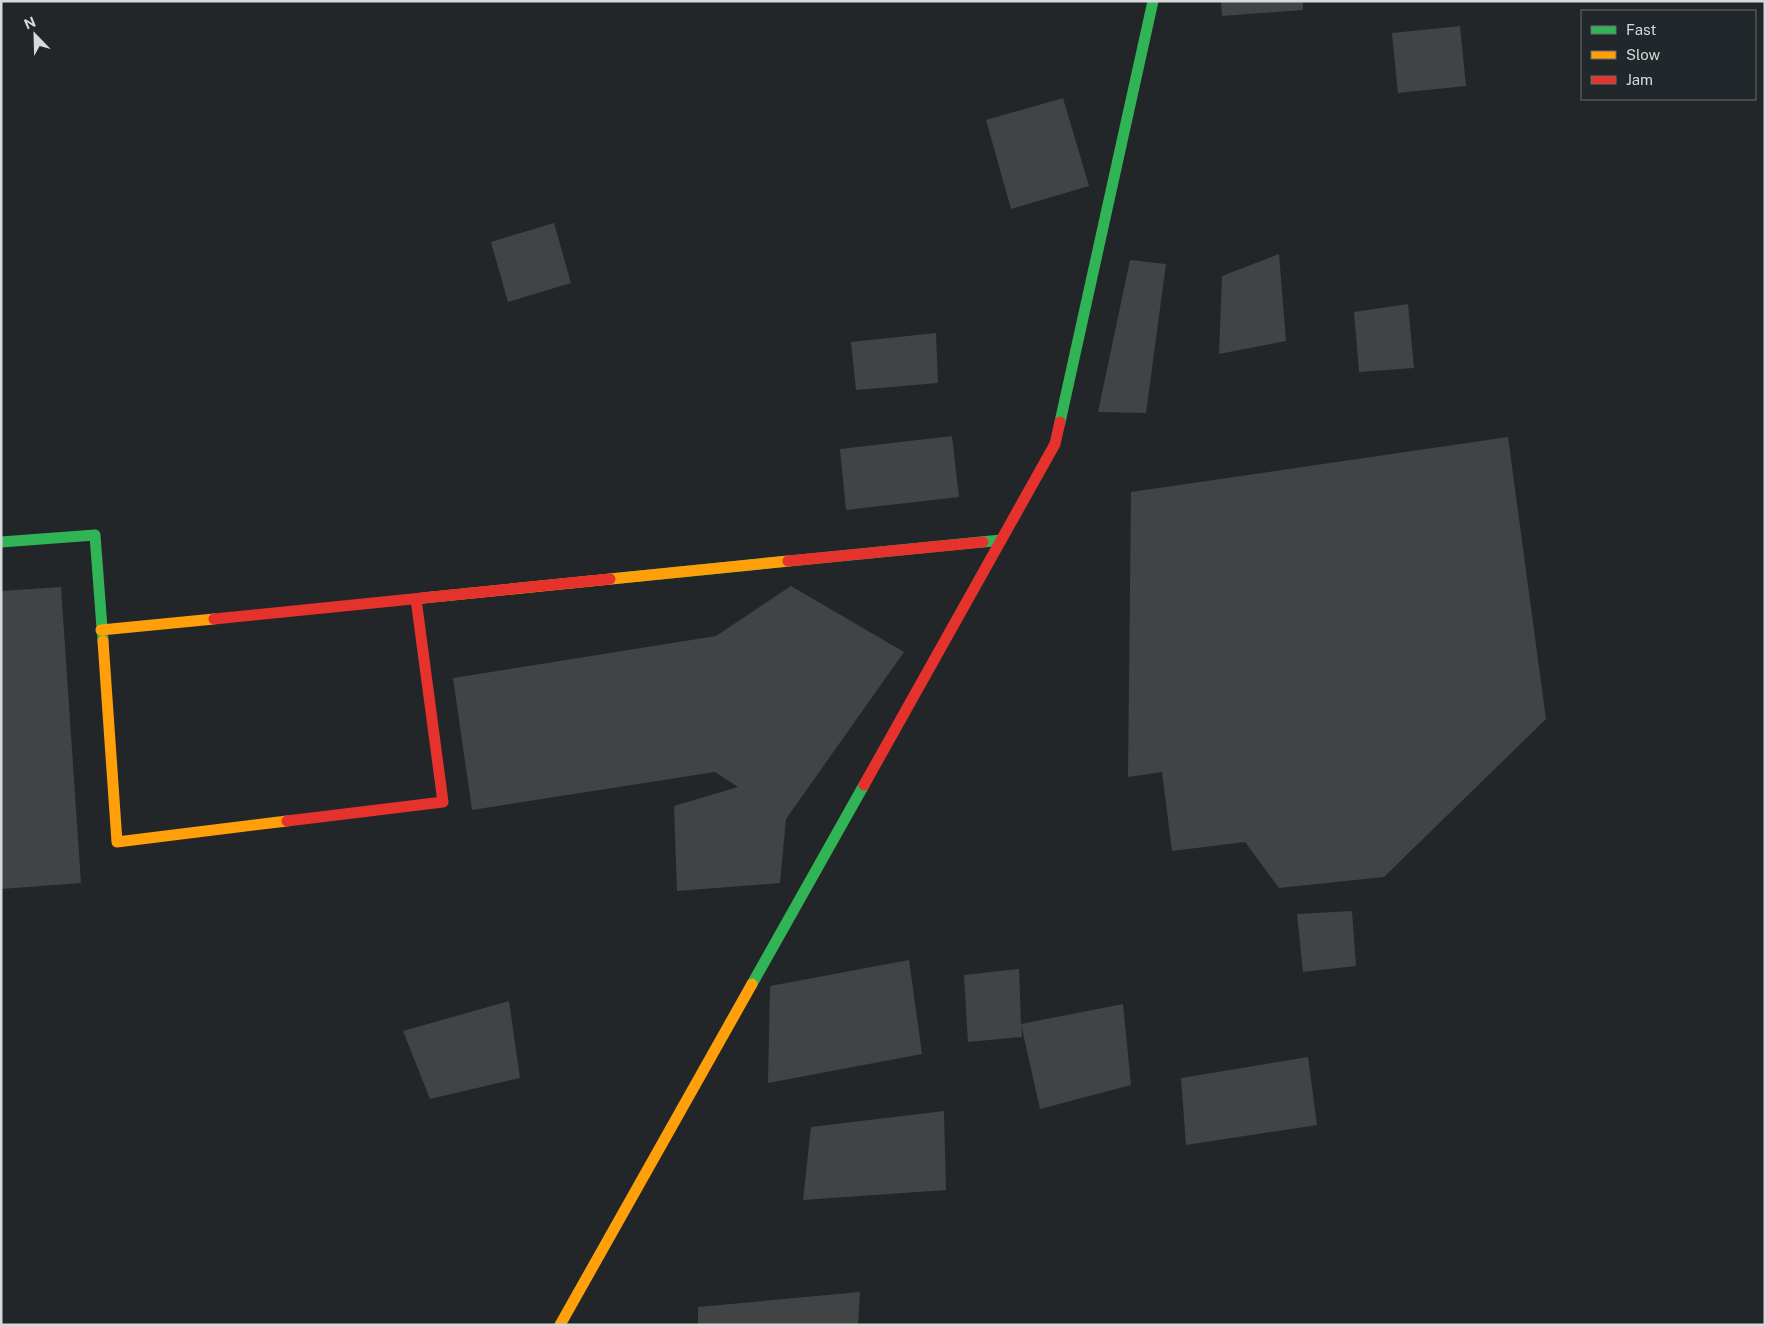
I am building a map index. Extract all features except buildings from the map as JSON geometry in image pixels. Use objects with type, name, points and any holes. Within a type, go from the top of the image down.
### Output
[{"type":"street","points":[[560,1325],[1055,444],[1153,1]]},
{"type":"street","points":[[1,542],[95,535],[117,842],[443,802],[416,599],[1001,540]]},
{"type":"street","points":[[101,630],[1001,540]]},
{"type":"traffic: fast","points":[[1060,422],[1153,1]]},
{"type":"traffic: fast","points":[[1,542],[95,535],[103,641]]},
{"type":"traffic: fast","points":[[610,579],[1001,540],[983,542]]},
{"type":"traffic: fast","points":[[752,984],[864,785]]},
{"type":"traffic: slow","points":[[423,598],[788,561]]},
{"type":"traffic: slow","points":[[101,630],[214,619]]},
{"type":"traffic: slow","points":[[103,641],[117,842],[287,821]]},
{"type":"traffic: slow","points":[[560,1325],[752,984]]},
{"type":"traffic: jam","points":[[864,785],[1055,444],[1060,422]]},
{"type":"traffic: jam","points":[[788,561],[983,542]]},
{"type":"traffic: jam","points":[[214,619],[610,579]]},
{"type":"traffic: jam","points":[[287,821],[443,802],[416,599],[423,598]]}]
